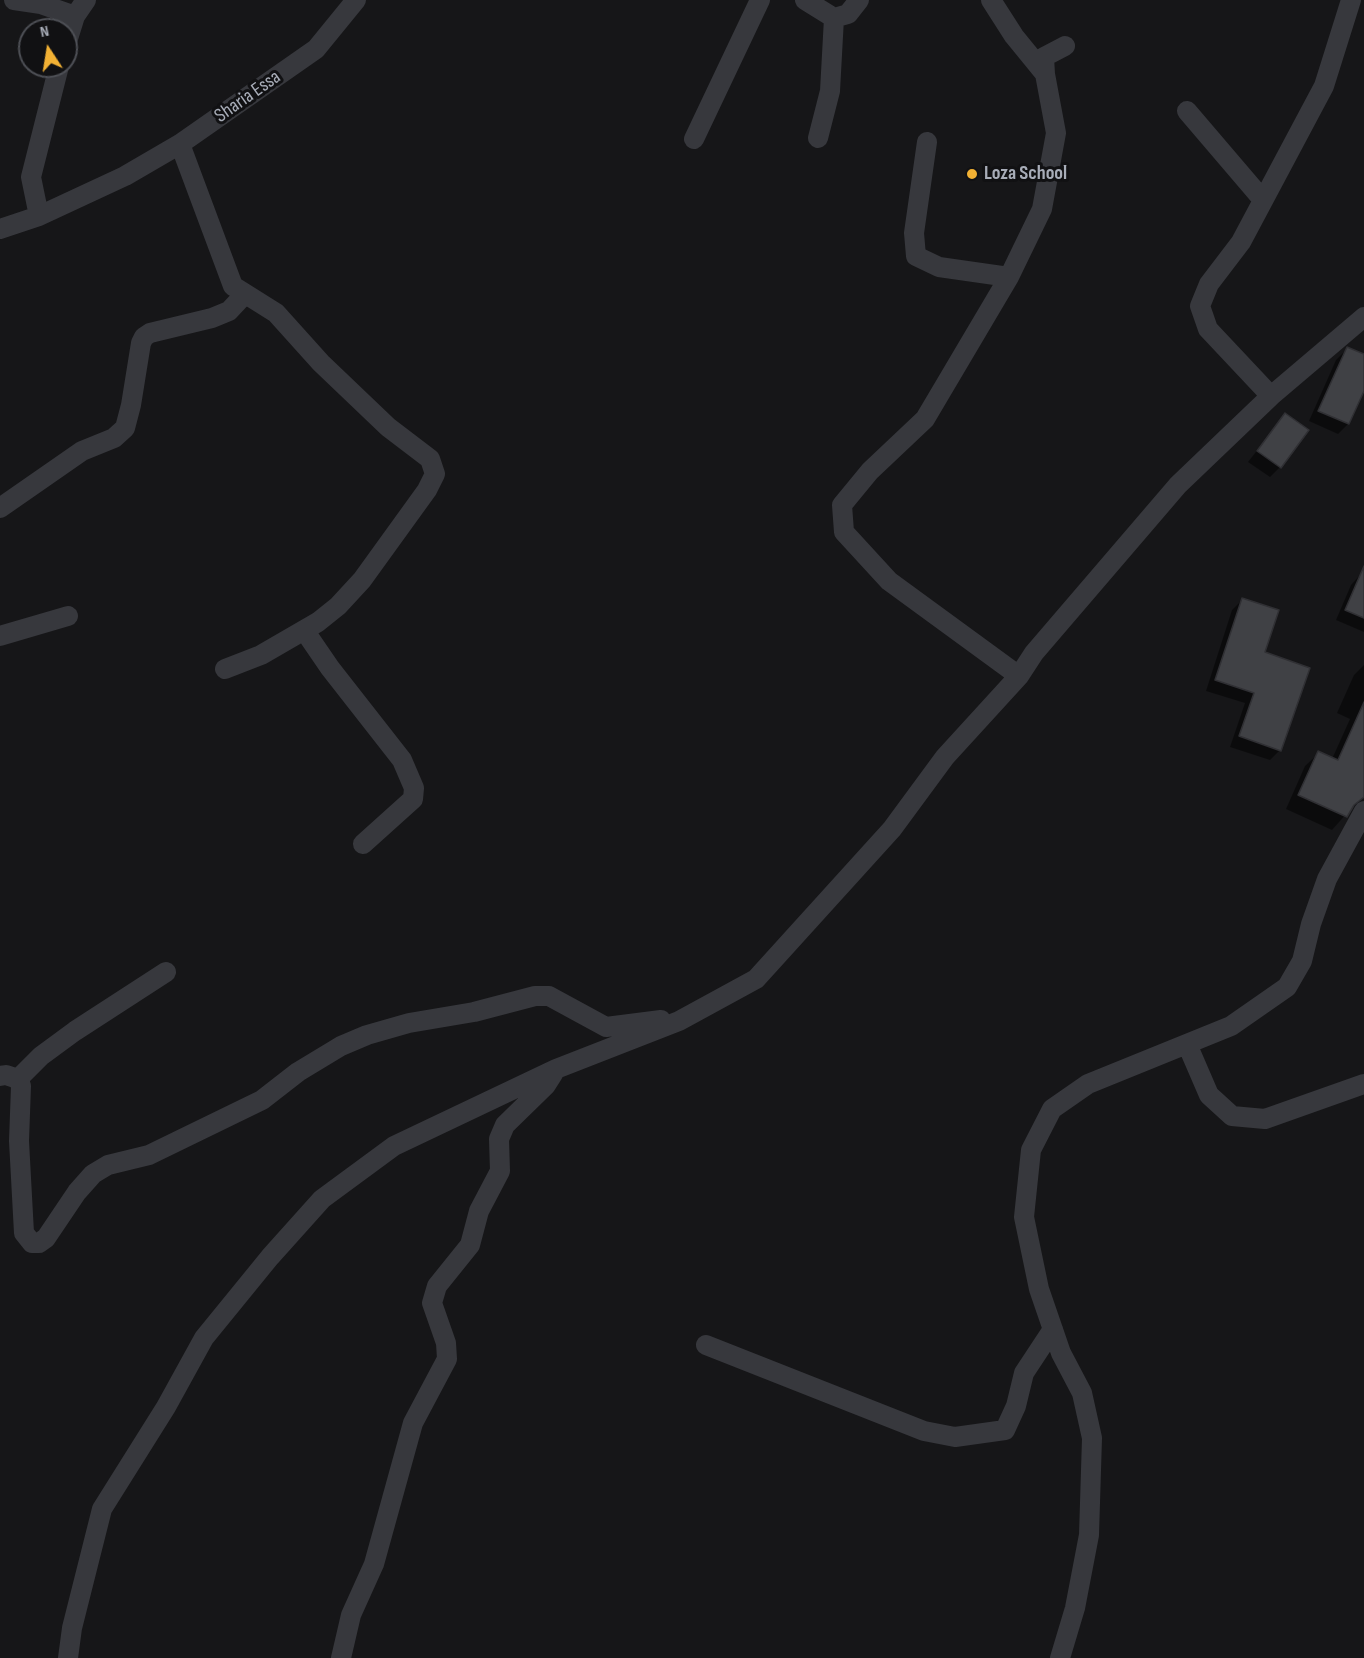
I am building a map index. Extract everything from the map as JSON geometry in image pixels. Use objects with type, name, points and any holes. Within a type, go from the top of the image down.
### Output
[{"type":"street","points":[[14,0],[81,8]]},
{"type":"street","name":"Sharia Essa","points":[[0,229],[39,216],[125,176],[180,144],[316,49],[356,0]]},
{"type":"street","points":[[694,140],[760,0]]},
{"type":"street","points":[[805,0],[834,18],[848,14],[859,0]]},
{"type":"street","points":[[991,0],[1014,36],[1045,74]]},
{"type":"street","points":[[1271,396],[1208,329],[1200,306],[1209,285],[1241,242],[1324,86],[1351,0]]},
{"type":"street","points":[[818,138],[830,91],[834,18]]},
{"type":"street","points":[[1019,676],[889,581],[844,532],[842,505],[870,471],[925,419],[1009,276],[1042,208],[1056,133],[1044,57],[1065,46]]},
{"type":"street","points":[[39,216],[31,177],[57,78]]},
{"type":"street","points":[[1187,111],[1263,200]]},
{"type":"street","points":[[927,142],[914,234],[916,256],[939,267],[1009,276]]},
{"type":"street","points":[[180,144],[233,286],[276,313],[321,363],[388,427],[430,459],[435,474],[427,490],[362,580],[338,606],[304,630],[261,655],[225,669]]},
{"type":"street","points":[[0,508],[82,451],[114,438],[125,428],[132,405],[141,343],[144,337],[150,333],[212,318],[229,310],[244,294]]},
{"type":"street","points":[[68,1658],[72,1628],[102,1509],[166,1407],[204,1338],[270,1257],[322,1199],[394,1146],[556,1070],[679,1021],[756,980],[892,829],[945,757],[1019,676],[1034,653],[1178,485],[1271,396],[1364,317]]},
{"type":"street","points":[[0,636],[68,616]]},
{"type":"street","points":[[304,630],[330,668],[402,760],[414,788],[412,800],[363,844]]},
{"type":"street","points":[[1064,1657],[1089,1535],[1092,1438],[1082,1394],[1061,1353],[1040,1289],[1024,1216],[1031,1150],[1052,1109],[1088,1084],[1231,1026],[1287,987],[1302,961],[1311,924],[1327,879],[1364,812]]},
{"type":"street","points":[[166,972],[75,1030],[9,1077],[21,1086],[19,1141],[21,1198],[24,1233],[32,1243],[46,1238],[93,1174],[108,1165],[149,1155],[262,1100],[298,1072],[341,1046],[367,1035],[409,1023],[474,1012],[535,996],[549,996],[606,1027],[654,1020],[679,1021]]},
{"type":"street","points":[[1187,1044],[1209,1095],[1232,1116],[1265,1119],[1364,1084]]},
{"type":"street","points":[[341,1658],[351,1615],[377,1554],[413,1423],[447,1359],[446,1343],[432,1303],[437,1286],[470,1245],[480,1211],[500,1171],[500,1138],[505,1125],[546,1085],[556,1070]]},
{"type":"street","points":[[706,1345],[924,1431],[955,1437],[1005,1430],[1016,1406],[1024,1373],[1053,1329]]},
{"type":"building","points":[[1347,347],[1364,354],[1364,391],[1349,424],[1318,411]]},
{"type":"building","points":[[1285,413],[1309,430],[1281,468],[1257,451]]},
{"type":"building","points":[[1364,566],[1364,618],[1345,610]]},
{"type":"building","points":[[1242,598],[1279,610],[1265,652],[1310,668],[1281,751],[1239,736],[1254,693],[1215,680]]},
{"type":"building","points":[[1364,702],[1364,797],[1354,805],[1347,817],[1298,795],[1318,751],[1338,760]]},
{"type":"place","name":"Loza School","points":[[972,174]]}]
